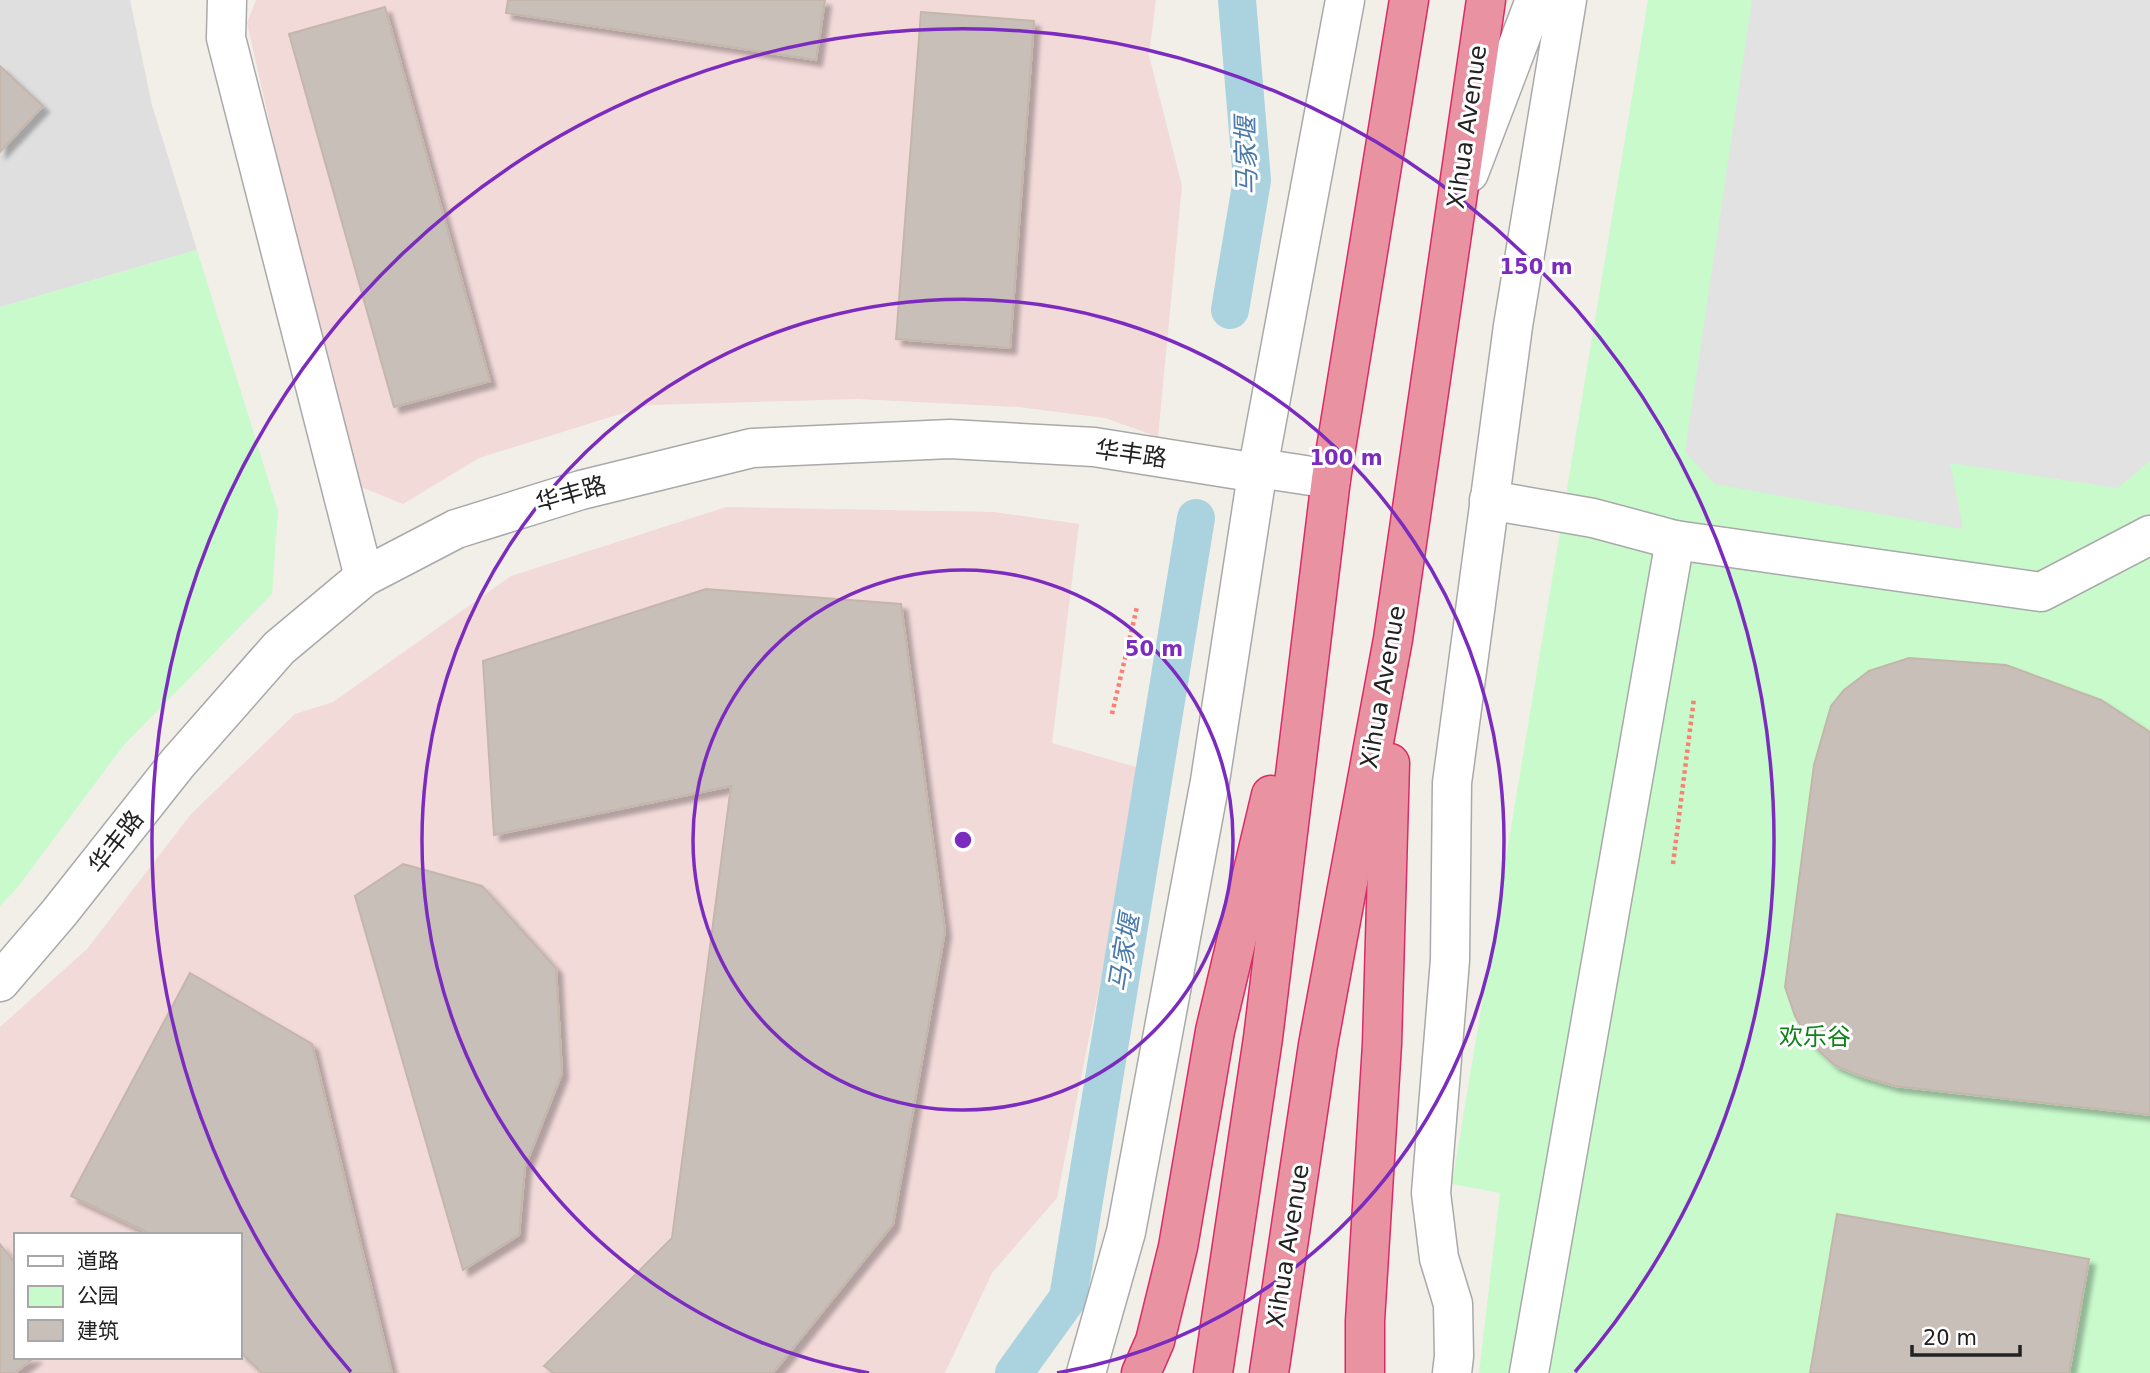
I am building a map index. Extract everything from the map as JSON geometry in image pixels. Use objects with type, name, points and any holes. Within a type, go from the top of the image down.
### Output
[{"type":"highway","name":"Xihua Avenue","points":[[1269,1373],[1318,1045],[1393,639],[1486,0]]},
{"type":"highway","points":[[1213,1373],[1263,1038],[1331,479],[1405,12]]},
{"type":"highway","points":[[1141,1373],[1155,1341],[1178,1247],[1215,1031],[1314,617]]},
{"type":"highway","points":[[1365,1373],[1365,1321],[1382,1044],[1393,639]]},
{"type":"street","points":[[227,0],[226,38],[364,577]]},
{"type":"street","points":[[1086,1373],[1126,1232],[1210,781],[1258,468],[1345,0]]},
{"type":"street","points":[[1455,207],[1535,0]]},
{"type":"street","points":[[1452,1373],[1453,1304],[1439,1258],[1431,1193],[1450,960],[1452,783],[1513,326],[1567,0]]},
{"type":"street","name":"华丰路","points":[[0,982],[59,913],[177,764],[279,648],[364,577],[456,529],[581,490],[752,448],[950,439],[1094,447],[1245,471],[1258,468],[1331,479]]},
{"type":"street","points":[[1489,500],[1593,518],[1675,540],[2041,592],[2147,541]]},
{"type":"street","points":[[1530,1373],[1675,540]]},
{"type":"path","points":[[1112,714],[1137,607]]},
{"type":"path","points":[[1673,864],[1694,698]]},
{"type":"shaded area","points":[[0,0],[130,0],[152,105],[197,250],[0,307]]},
{"type":"shaded area","points":[[256,0],[1156,0],[1149,55],[1182,186],[1158,437],[1105,418],[1018,407],[857,399],[649,405],[479,458],[403,504],[351,483],[247,23]]},
{"type":"shaded area","points":[[1752,0],[2150,0],[2150,461],[2118,488],[1950,463],[1963,529],[1715,484],[1685,452]]},
{"type":"shaded area","points":[[726,507],[994,512],[1079,524],[1052,743],[1143,769],[1057,1198],[992,1273],[945,1373],[0,1373],[0,1027],[87,949],[191,814],[295,714],[333,702],[511,576]]},
{"type":"green space","name":"欢乐谷","points":[[1648,0],[2150,0],[2150,1373],[1479,1373],[1500,1193],[1452,1184]]},
{"type":"green space","points":[[197,250],[278,511],[272,594],[123,746],[17,888],[0,906],[0,307]]},
{"type":"building","points":[[508,0],[825,0],[816,60],[506,13]]},
{"type":"building","points":[[385,7],[490,381],[394,407],[289,34]]},
{"type":"building","points":[[921,12],[1034,21],[1010,348],[896,339]]},
{"type":"building","points":[[0,66],[43,106],[0,152]]},
{"type":"building","points":[[706,589],[901,604],[945,931],[893,1224],[773,1373],[554,1373],[544,1366],[672,1238],[731,786],[494,835],[483,661]]},
{"type":"building","points":[[1909,658],[2006,665],[2101,700],[2150,732],[2150,1115],[1895,1086],[1834,1065],[1811,1043],[1795,1016],[1785,987],[1814,765],[1831,706],[1844,690],[1869,671]]},
{"type":"building","points":[[403,864],[482,886],[556,968],[562,1073],[525,1167],[519,1235],[463,1270],[355,896]]},
{"type":"building","points":[[190,973],[312,1044],[392,1373],[262,1373],[242,1354],[242,1233],[149,1233],[71,1196]]},
{"type":"building","points":[[1837,1214],[2089,1259],[2069,1373],[1810,1373]]},
{"type":"building","points":[[0,1244],[14,1262],[14,1359],[32,1359],[15,1373],[0,1373]]},
{"type":"waterway","name":"马家堰","points":[[1230,310],[1252,180],[1237,0]]},
{"type":"waterway","name":"马家堰","points":[[1014,1373],[1068,1298],[1196,518]]}]
